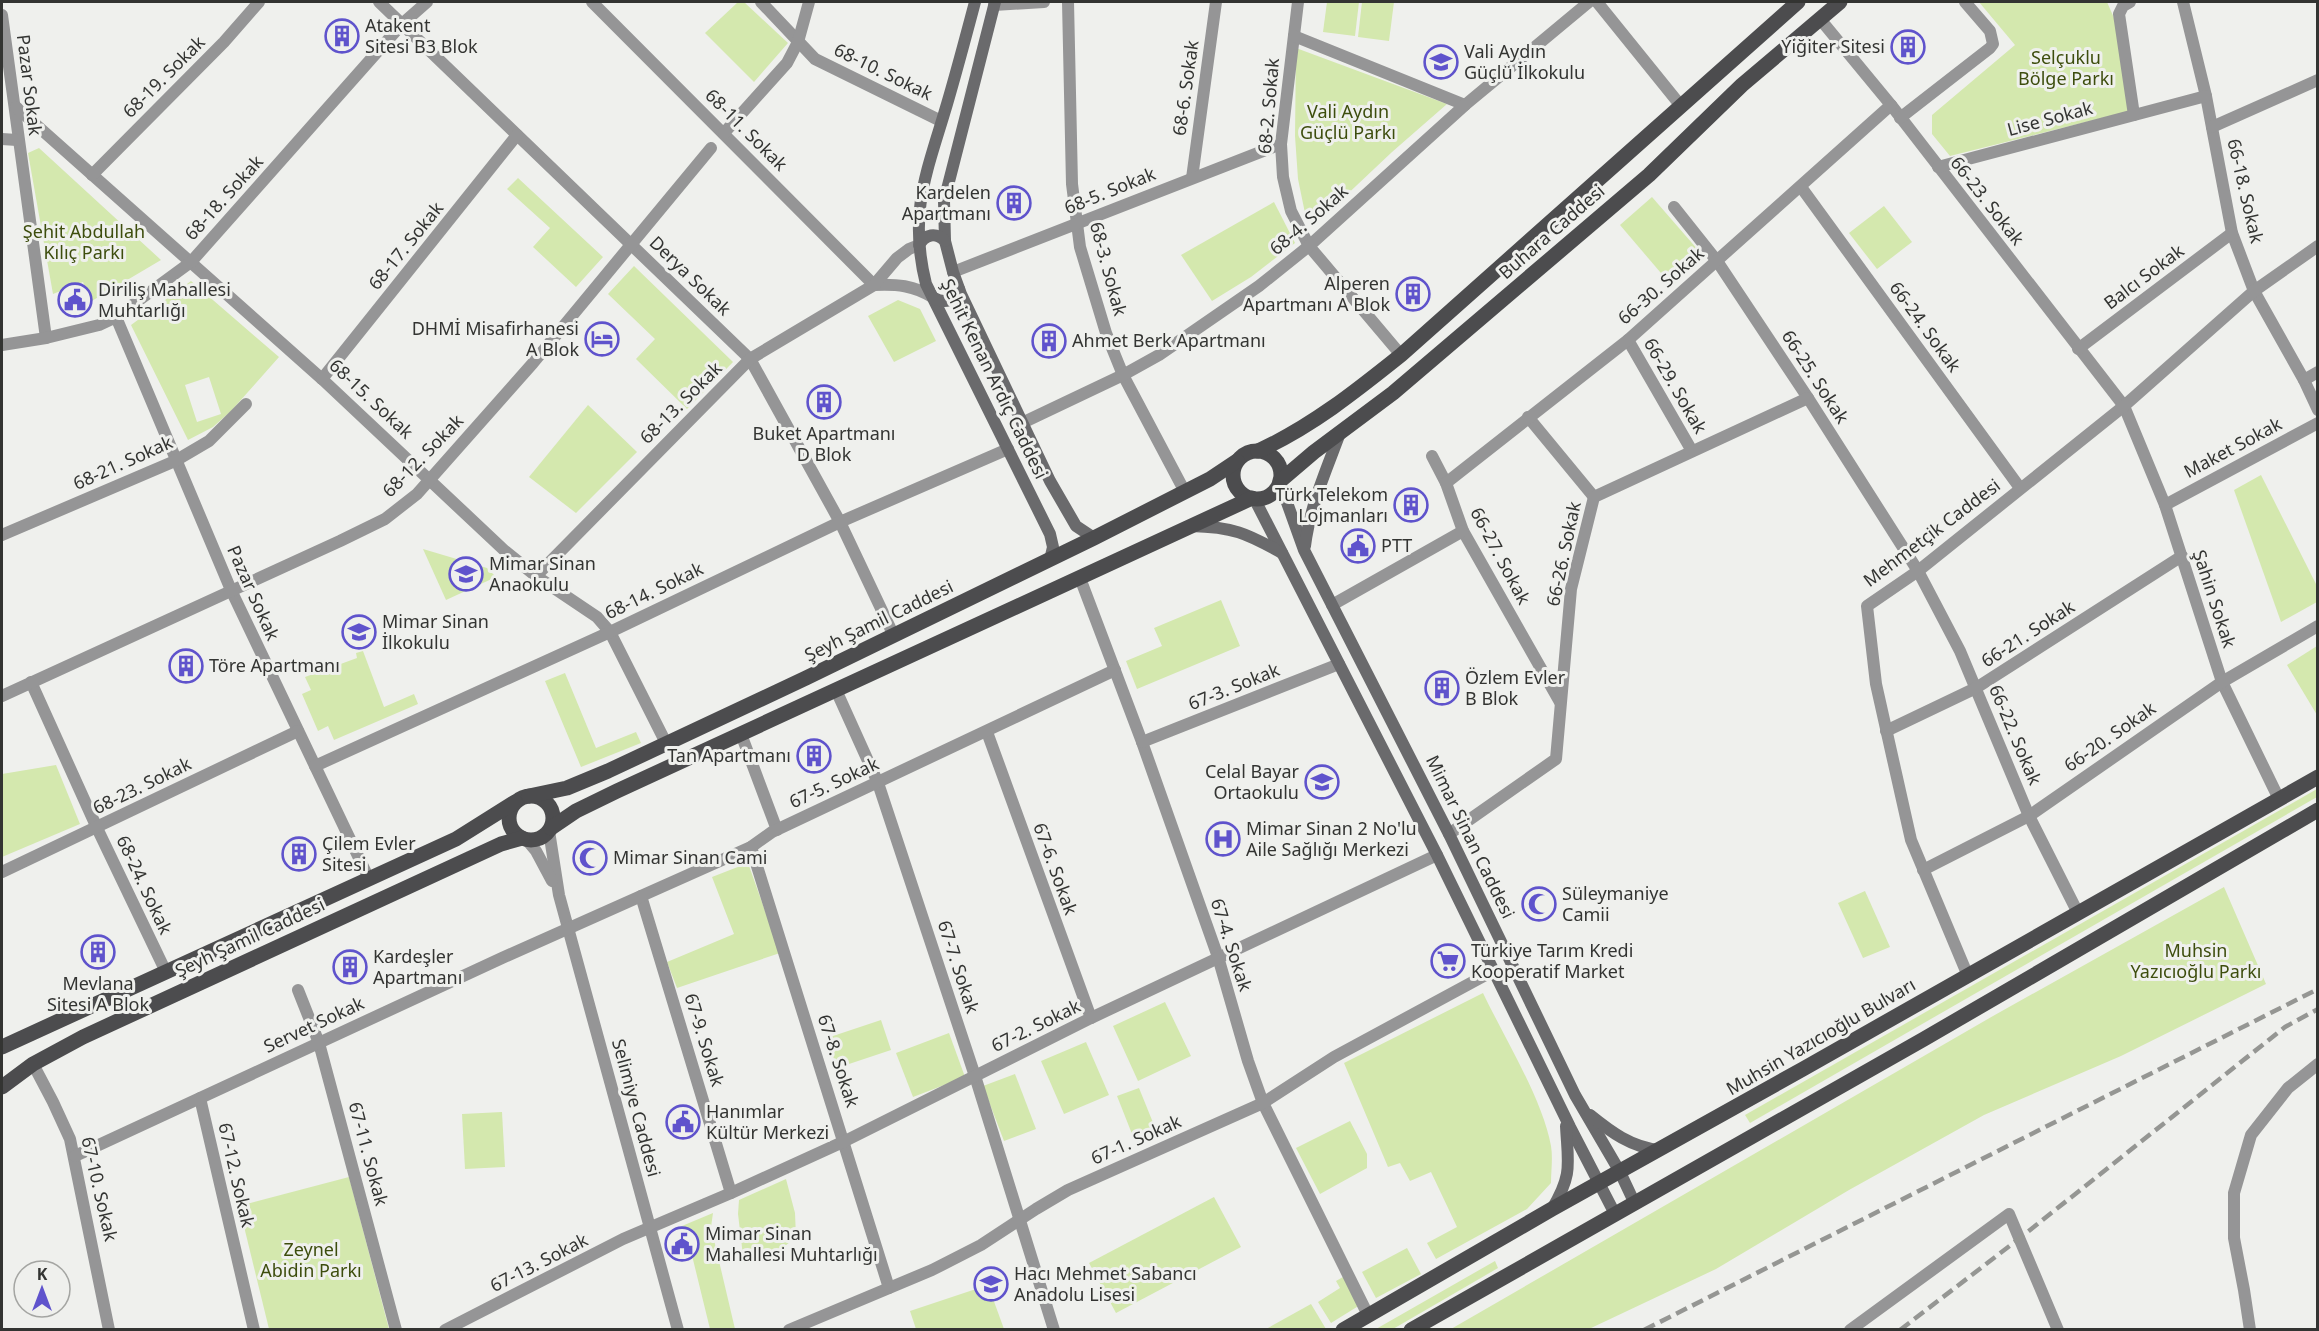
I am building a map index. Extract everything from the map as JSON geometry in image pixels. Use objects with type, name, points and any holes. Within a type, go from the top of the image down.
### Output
[{"type":"main road","name":"Buhara Caddesi","points":[[1258,450],[1298,430],[1338,404],[1401,355],[1798,2]]},
{"type":"main road","name":"Buhara Caddesi","points":[[1280,482],[1301,462],[1393,393],[1648,175],[1742,85],[1840,2]]},
{"type":"main road","points":[[550,829],[553,817],[550,806],[541,798],[522,799],[509,813],[513,831],[524,839],[537,839],[590,804],[1190,526],[1253,498],[1271,494],[1280,482],[1281,472],[1277,460],[1270,454],[1258,450],[1248,452],[1237,461],[1234,470],[1235,483],[1240,491],[1253,498]]},
{"type":"main road","name":"Şeyh Şamil Caddesi","points":[[2,1047],[456,839],[522,799],[574,785],[894,636],[1185,492],[1237,461]]},
{"type":"main road","name":"Muhsin Yazıcıoğlu Bulvarı","points":[[1343,1329],[2318,777]]},
{"type":"main road","points":[[1412,1329],[2318,810]]},
{"type":"main road","name":"Şeyh Şamil Caddesi","points":[[2,1087],[33,1064],[82,1037],[501,844],[524,839]]},
{"type":"street","name":"68-19. Sokak","points":[[92,175],[224,42],[259,2]]},
{"type":"street","name":"Derya Sokak","points":[[379,2],[750,359],[840,522],[894,636]]},
{"type":"street","name":"68-18. Sokak","points":[[2,345],[80,331],[116,317],[191,262],[402,24],[427,2]]},
{"type":"street","name":"68-11. Sokak","points":[[592,2],[874,285]]},
{"type":"street","name":"68-10. Sokak","points":[[761,2],[815,59],[941,121]]},
{"type":"street","points":[[724,133],[787,63],[798,42],[809,2]]},
{"type":"street","name":"Şehit Kenan Ardıç Caddesi","points":[[975,2],[927,168],[921,197],[919,256],[926,284],[1050,534],[1053,547],[1050,560]]},
{"type":"street","points":[[994,3],[1044,2]]},
{"type":"street","name":"68-3. Sokak","points":[[1068,2],[1072,184],[1076,224],[1085,266],[1122,375],[1185,492]]},
{"type":"street","name":"68-6. Sokak","points":[[1192,178],[1216,2]]},
{"type":"street","name":"68-2. Sokak","points":[[1298,2],[1281,144],[1283,177],[1291,211],[1309,246],[1401,355]]},
{"type":"street","name":"68-4. Sokak","points":[[1022,423],[1122,375],[1196,330],[1259,286],[1309,246],[1465,105],[1590,2]]},
{"type":"street","points":[[1597,2],[1681,106]]},
{"type":"street","points":[[1900,118],[1993,44],[1992,35],[1965,2]]},
{"type":"street","points":[[2130,2],[2123,6],[2119,14],[2134,115]]},
{"type":"street","name":"66-18. Sokak","points":[[2183,2],[2206,96],[2232,233],[2254,291],[2304,380],[2318,410]]},
{"type":"street","name":"Şehit Kenan Ardıç Caddesi","points":[[994,3],[945,201],[945,241],[959,288],[1022,423],[1076,526],[1094,538]]},
{"type":"street","name":"Pazar Sokak","points":[[2,15],[16,107],[17,140],[46,338]]},
{"type":"street","name":"66-23. Sokak","points":[[1820,19],[1891,105],[2124,406]]},
{"type":"street","points":[[1294,36],[1465,105]]},
{"type":"street","points":[[2212,127],[2318,80]]},
{"type":"street","name":"Lise Sokak","points":[[1938,167],[2206,96]]},
{"type":"street","name":"66-30. Sokak","points":[[1446,483],[1628,339],[1891,105]]},
{"type":"street","name":"68-15. Sokak","points":[[16,107],[322,379],[505,551],[536,576],[597,617],[610,632],[666,743]]},
{"type":"street","name":"68-17. Sokak","points":[[322,379],[517,135]]},
{"type":"street","points":[[2,138],[17,140]]},
{"type":"street","name":"68-5. Sokak","points":[[953,272],[1281,144]]},
{"type":"street","name":"68-12. Sokak","points":[[2,696],[385,519],[406,503],[533,363],[711,148]]},
{"type":"street","name":"66-24. Sokak","points":[[1801,187],[2020,488]]},
{"type":"street","name":"66-25. Sokak","points":[[1674,207],[1717,261],[1808,398],[1918,571]]},
{"type":"street","name":"Balcı Sokak","points":[[2078,349],[2232,233]]},
{"type":"street","points":[[919,245],[922,240],[932,235],[937,235],[945,241]]},
{"type":"street","name":"68-13. Sokak","points":[[536,576],[750,359],[874,285],[897,258],[919,245]]},
{"type":"street","name":"Mehmetçik Caddesi","points":[[1968,976],[1911,840],[1876,684],[1867,606],[1918,571],[2124,406],[2254,291],[2318,246]]},
{"type":"street","points":[[874,285],[905,285],[945,302],[951,300],[958,293],[959,288]]},
{"type":"street","name":"Pazar Sokak","points":[[116,317],[231,590],[369,879]]},
{"type":"street","name":"66-29. Sokak","points":[[1628,339],[1692,451]]},
{"type":"street","points":[[2304,380],[2318,372]]},
{"type":"street","name":"66-26. Sokak","points":[[1449,834],[1556,759],[1571,589],[1594,497],[1808,398]]},
{"type":"street","name":"68-21. Sokak","points":[[2,535],[175,461],[210,441],[246,404]]},
{"type":"street","name":"Şahin Sokak","points":[[2124,406],[2164,505],[2222,682],[2279,799]]},
{"type":"street","points":[[1528,417],[1594,497]]},
{"type":"street","name":"Maket Sokak","points":[[2164,505],[2318,423]]},
{"type":"street","points":[[1304,550],[1314,497],[1340,433]]},
{"type":"street","name":"68-14. Sokak","points":[[315,766],[610,632],[840,522],[1008,449]]},
{"type":"street","name":"66-27. Sokak","points":[[1432,456],[1446,483],[1463,531],[1560,702]]},
{"type":"street","name":"Mimar Sinan Caddesi","points":[[1280,482],[1304,550],[1449,834],[1584,1111],[1620,1172],[1635,1203]]},
{"type":"street","name":"Mimar Sinan Caddesi","points":[[1253,498],[1437,855],[1615,1214]]},
{"type":"street","points":[[1190,526],[1227,528],[1257,539],[1282,552]]},
{"type":"street","points":[[1332,605],[1463,531]]},
{"type":"street","name":"66-21. Sokak","points":[[1886,731],[1976,688],[2182,556]]},
{"type":"street","name":"66-22. Sokak","points":[[1918,571],[1960,651],[2029,816],[2078,913]]},
{"type":"street","name":"67-4. Sokak","points":[[1080,578],[1142,742],[1218,957],[1248,1061],[1263,1103],[1368,1315]]},
{"type":"street","name":"66-20. Sokak","points":[[1923,870],[2029,816],[2222,682],[2318,626]]},
{"type":"street","name":"67-3. Sokak","points":[[1142,742],[1339,664]]},
{"type":"street","name":"67-5. Sokak","points":[[569,928],[751,847],[777,830],[1114,670]]},
{"type":"street","name":"68-24. Sokak","points":[[31,682],[166,972]]},
{"type":"street","name":"67-7. Sokak","points":[[836,690],[878,783],[975,1076],[1054,1329]]},
{"type":"street","name":"68-23. Sokak","points":[[2,872],[298,731]]},
{"type":"street","name":"67-6. Sokak","points":[[987,732],[1091,1018]]},
{"type":"street","points":[[741,734],[777,830]]},
{"type":"street","name":"Selimiye Caddesi","points":[[550,829],[559,895],[678,1329]]},
{"type":"street","name":"Selimiye Caddesi","points":[[524,839],[543,863],[559,895]]},
{"type":"street","name":"67-8. Sokak","points":[[751,847],[845,1141],[889,1288]]},
{"type":"street","name":"67-2. Sokak","points":[[649,1227],[731,1193],[845,1141],[1091,1018],[1437,855]]},
{"type":"street","name":"67-9. Sokak","points":[[641,896],[731,1193]]},
{"type":"street","name":"Servet Sokak","points":[[75,1156],[569,928]]},
{"type":"street","name":"67-1. Sokak","points":[[789,1329],[932,1270],[981,1245],[1068,1191],[1263,1103],[1334,1057],[1493,970]]},
{"type":"street","name":"67-11. Sokak","points":[[298,990],[319,1043],[396,1329]]},
{"type":"street","name":"67-10. Sokak","points":[[33,1064],[64,1124],[75,1156],[109,1329]]},
{"type":"street","points":[[2250,1329],[2234,1238],[2234,1193],[2251,1135],[2288,1089],[2318,1064]]},
{"type":"street","name":"67-12. Sokak","points":[[200,1098],[254,1329]]},
{"type":"street","points":[[1584,1111],[1623,1140],[1640,1147],[1659,1150]]},
{"type":"street","points":[[1552,1209],[1562,1192],[1568,1175],[1566,1119]]},
{"type":"street","points":[[1850,1329],[2009,1214],[2058,1329]]},
{"type":"street","name":"67-13. Sokak","points":[[445,1329],[649,1227]]},
{"type":"green space","points":[[738,2],[744,2],[788,43],[754,82],[705,33]]},
{"type":"green space","points":[[1327,2],[1359,2],[1355,36],[1323,32]]},
{"type":"green space","points":[[1362,2],[1394,2],[1389,41],[1358,37]]},
{"type":"green space","name":"Selçuklu Bölge Parkı","points":[[1979,2],[2107,2],[2114,18],[2130,111],[1950,156],[1932,134],[1932,115],[2015,45]]},
{"type":"green space","name":"Vali Aydın Güçlü Parkı","points":[[1296,48],[1447,104],[1321,219],[1306,218],[1298,179],[1295,136]]},
{"type":"green space","name":"Şehit Abdullah Kılıç Parkı","points":[[39,148],[161,260],[90,302],[83,282],[53,294],[28,153]]},
{"type":"green space","points":[[518,178],[603,257],[576,287],[533,247],[550,228],[507,189]]},
{"type":"green space","points":[[1652,197],[1705,258],[1672,286],[1620,225]]},
{"type":"green space","points":[[1274,202],[1295,243],[1251,277],[1212,301],[1181,255]]},
{"type":"green space","points":[[1884,206],[1912,242],[1877,269],[1849,233]]},
{"type":"green space","points":[[634,266],[733,362],[687,409],[636,359],[655,339],[608,294]]},
{"type":"green space","points":[[191,281],[279,357],[231,411],[213,427],[188,440],[131,325]],"holes":[[[209,377],[221,414],[197,422],[185,385]]]},
{"type":"green space","points":[[898,300],[920,309],[936,341],[894,362],[868,316]]},
{"type":"green space","points":[[588,405],[637,452],[576,513],[529,477]]},
{"type":"green space","points":[[2261,475],[2317,586],[2317,602],[2281,622],[2234,490]]},
{"type":"green space","points":[[423,549],[487,568],[496,577],[446,600]]},
{"type":"green space","points":[[1221,600],[1240,646],[1137,689],[1126,661],[1162,646],[1154,628]]},
{"type":"green space","points":[[2317,646],[2317,715],[2287,665]]},
{"type":"green space","points":[[363,651],[384,707],[414,694],[418,704],[334,740],[328,726],[318,731],[302,694],[311,690],[305,677],[357,658],[356,653]]},
{"type":"green space","points":[[565,673],[596,748],[636,732],[641,743],[581,767],[545,681]]},
{"type":"green space","points":[[56,765],[80,824],[2,857],[2,774]]},
{"type":"green space","points":[[2317,789],[2317,797],[1750,1123],[1745,1115]]},
{"type":"green space","points":[[748,863],[780,953],[677,988],[667,962],[734,934],[712,877]]},
{"type":"green space","name":"Muhsin Yazıcıoğlu Parkı","points":[[2224,887],[2266,984],[2121,1056],[1984,1115],[1849,1190],[1716,1269],[1589,1329],[1451,1329],[1993,1016]]},
{"type":"green space","points":[[1865,891],[1890,947],[1863,958],[1838,903]]},
{"type":"green space","points":[[1483,993],[1532,1089],[1547,1128],[1551,1146],[1551,1183],[1527,1209],[1436,1259],[1427,1243],[1457,1227],[1431,1172],[1410,1181],[1400,1163],[1388,1167],[1344,1063]]},
{"type":"green space","points":[[1165,1002],[1191,1056],[1138,1081],[1113,1026]]},
{"type":"green space","points":[[881,1020],[891,1050],[837,1068],[827,1038]]},
{"type":"green space","points":[[949,1033],[965,1077],[913,1097],[896,1053]]},
{"type":"green space","points":[[1086,1042],[1109,1095],[1064,1114],[1041,1061]]},
{"type":"green space","points":[[1015,1074],[1036,1129],[1004,1141],[983,1086]]},
{"type":"green space","points":[[1139,1088],[1156,1130],[1134,1139],[1117,1096]]},
{"type":"green space","points":[[502,1112],[505,1167],[465,1169],[462,1114]]},
{"type":"green space","points":[[1350,1121],[1367,1154],[1367,1168],[1320,1194],[1296,1148]]},
{"type":"green space","name":"Zeynel Abidin Parkı","points":[[349,1177],[389,1329],[269,1329],[239,1206]]},
{"type":"green space","points":[[786,1179],[795,1213],[796,1237],[785,1246],[744,1264],[738,1214],[739,1200]]},
{"type":"green space","points":[[1214,1197],[1241,1247],[1116,1313],[1089,1263]]},
{"type":"green space","points":[[713,1213],[711,1227],[735,1329],[710,1329],[687,1235],[673,1239],[670,1231]]},
{"type":"green space","points":[[1407,1248],[1421,1274],[1376,1298],[1362,1272]]},
{"type":"green space","points":[[1495,1261],[1498,1268],[1393,1329],[1376,1329]]},
{"type":"green space","points":[[1343,1277],[1360,1305],[1331,1323],[1318,1302],[1340,1288],[1336,1281]]},
{"type":"green space","points":[[988,1285],[1004,1329],[916,1329],[910,1311]]},
{"type":"green space","points":[[1311,1304],[1326,1329],[1266,1329]]},
{"type":"railway","points":[[1644,1330],[2318,989]]},
{"type":"railway","points":[[1900,1330],[2020,1238],[2285,1027],[2318,1009]]},
{"type":"place","name":"Atakent Sitesi B3 Blok","points":[[342,36]]},
{"type":"place","name":"Yiğiter Sitesi","points":[[1908,47]]},
{"type":"place","name":"Vali Aydın Güçlü İlkokulu","points":[[1441,62]]},
{"type":"place","name":"Kardelen Apartmanı","points":[[1014,203]]},
{"type":"place","name":"Alperen Apartmanı A Blok","points":[[1413,294]]},
{"type":"place","name":"Diriliş Mahallesi Muhtarlığı","points":[[75,300]]},
{"type":"place","name":"DHMİ Misafirhanesi A Blok","points":[[602,339]]},
{"type":"place","name":"Ahmet Berk Apartmanı","points":[[1049,341]]},
{"type":"place","name":"Buket Apartmanı D Blok","points":[[824,402]]},
{"type":"place","name":"Türk Telekom Lojmanları","points":[[1411,505]]},
{"type":"place","name":"PTT","points":[[1358,546]]},
{"type":"place","name":"Mimar Sinan Anaokulu","points":[[466,574]]},
{"type":"place","name":"Mimar Sinan İlkokulu","points":[[359,632]]},
{"type":"place","name":"Töre Apartmanı","points":[[186,666]]},
{"type":"place","name":"Özlem Evler B Blok","points":[[1442,688]]},
{"type":"place","name":"Tan Apartmanı","points":[[814,756]]},
{"type":"place","name":"Celal Bayar Ortaokulu","points":[[1322,782]]},
{"type":"place","name":"Mimar Sinan 2 No'lu Aile Sağlığı Merkezi","points":[[1223,839]]},
{"type":"place","name":"Çilem Evler Sitesi","points":[[299,854]]},
{"type":"place","name":"Mimar Sinan Cami","points":[[590,858]]},
{"type":"place","name":"Süleymaniye Camii","points":[[1539,904]]},
{"type":"place","name":"Mevlana Sitesi A Blok","points":[[98,952]]},
{"type":"place","name":"Türkiye Tarım Kredi Kooperatif Market","points":[[1448,961]]},
{"type":"place","name":"Kardeşler Apartmanı","points":[[350,967]]},
{"type":"place","name":"Hanımlar Kültür Merkezi","points":[[683,1122]]},
{"type":"place","name":"Mimar Sinan Mahallesi Muhtarlığı","points":[[682,1244]]},
{"type":"place","name":"Hacı Mehmet Sabancı Anadolu Lisesi","points":[[991,1284]]}]
